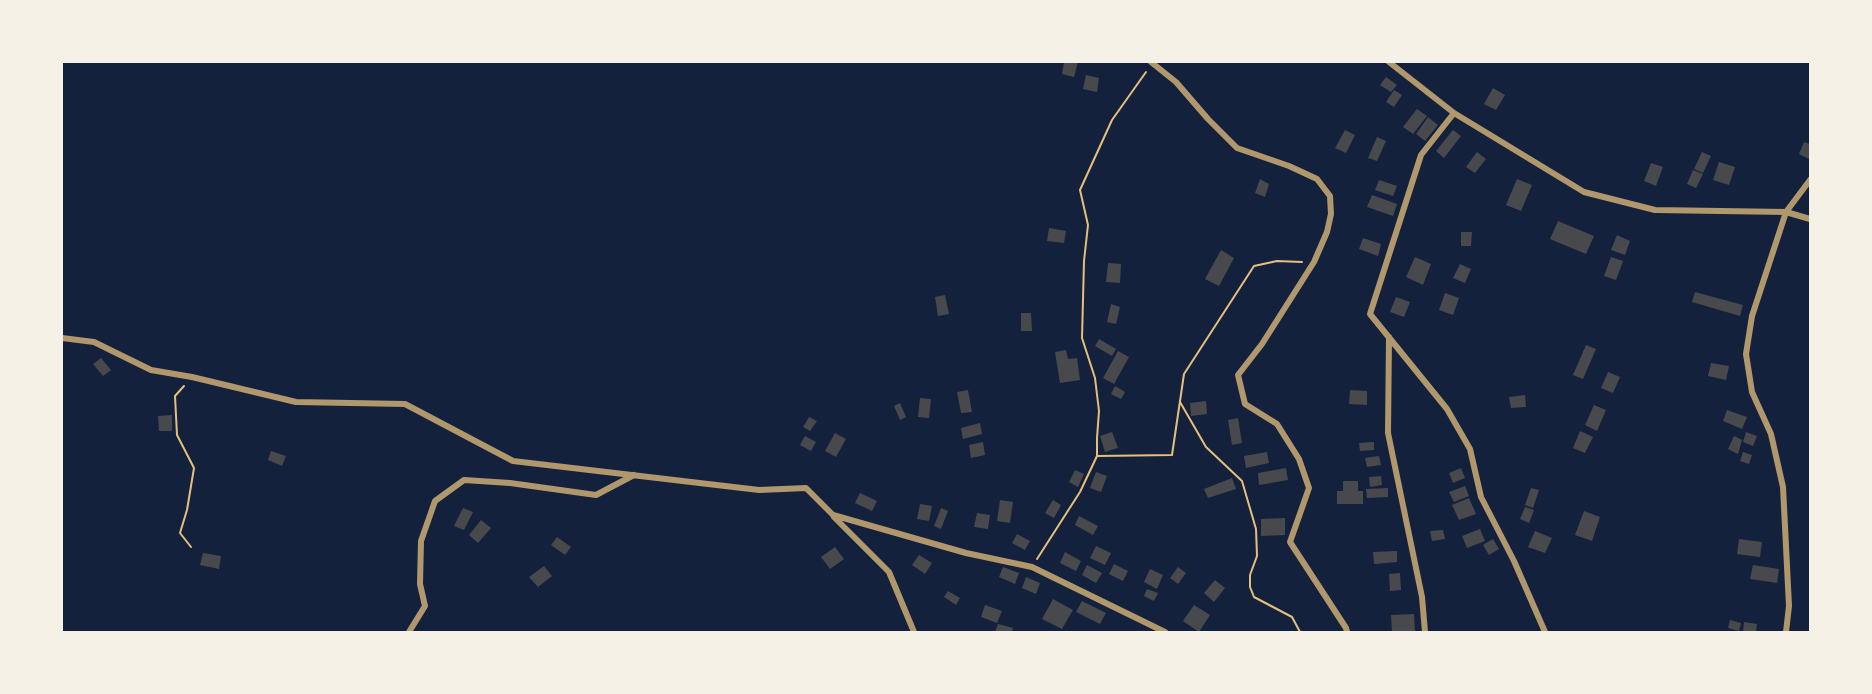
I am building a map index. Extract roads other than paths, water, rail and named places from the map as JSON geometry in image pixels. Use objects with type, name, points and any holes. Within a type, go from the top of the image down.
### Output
[{"type":"street","points":[[1152,62],[1176,82],[1237,148],[1289,166],[1317,179],[1330,196],[1331,214],[1327,232],[1314,262],[1262,344],[1238,375],[1245,404],[1277,424],[1299,459],[1309,488],[1290,542],[1346,628],[1347,633]]},
{"type":"street","points":[[1389,62],[1454,113],[1584,192],[1655,210],[1786,212],[1810,219]]},
{"type":"street","points":[[1454,113],[1421,155],[1371,314],[1448,409],[1470,449],[1481,497],[1514,561],[1545,633]]},
{"type":"street","points":[[1786,633],[1789,606],[1783,487],[1771,434],[1752,392],[1746,354],[1752,316],[1786,212],[1810,180]]},
{"type":"street","points":[[1389,336],[1388,433],[1422,597],[1425,633]]},
{"type":"street","points":[[62,338],[94,342],[150,370],[192,377],[296,402],[405,404],[513,461],[759,490],[806,488],[889,572],[914,633]]},
{"type":"street","points":[[409,633],[425,606],[420,584],[421,541],[435,501],[464,480],[510,483],[596,495],[636,475]]},
{"type":"street","points":[[833,515],[966,553],[1032,567],[1166,633]]}]
